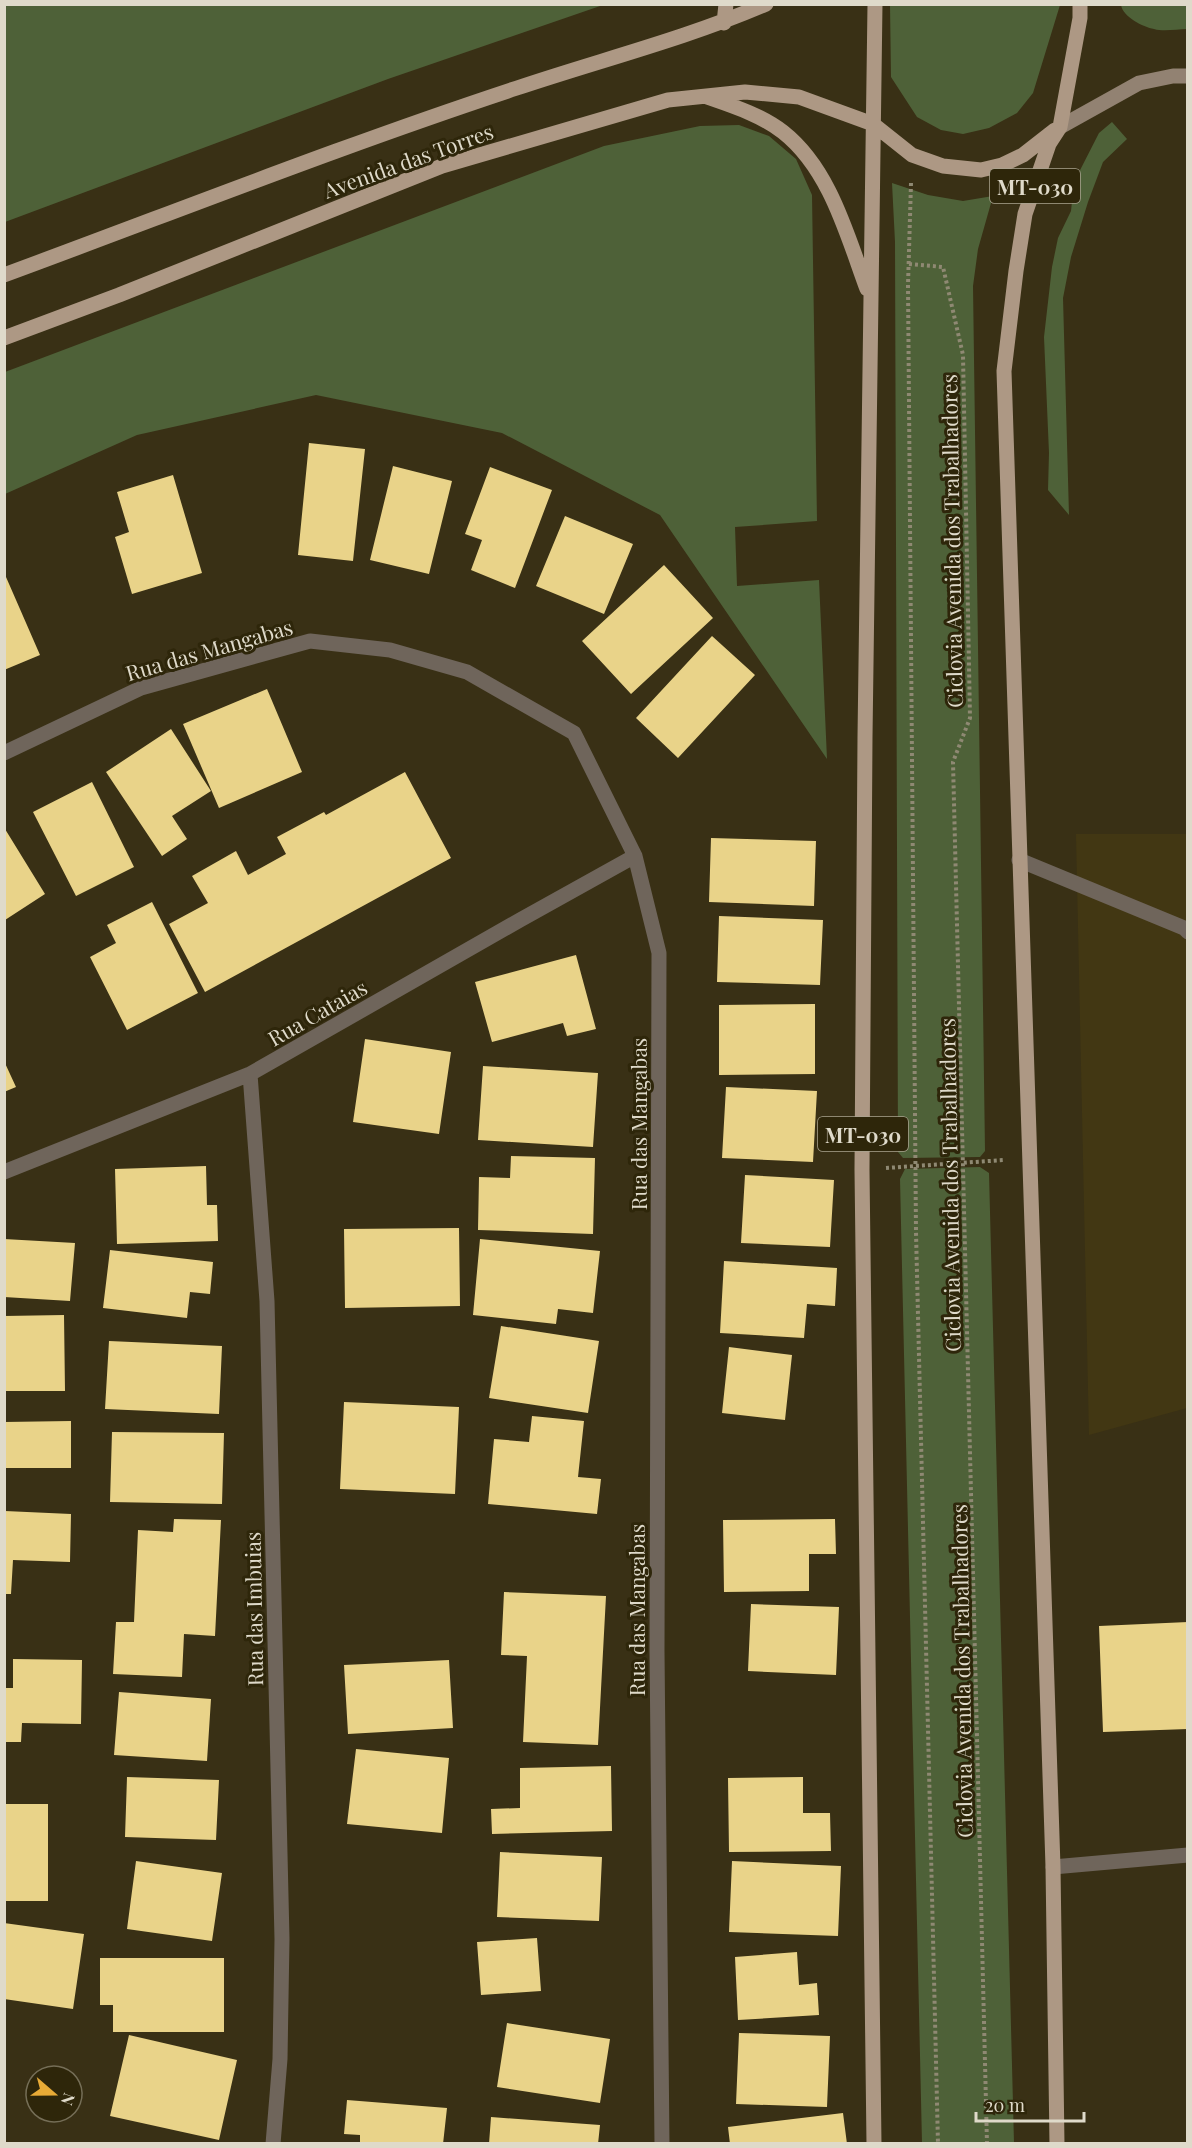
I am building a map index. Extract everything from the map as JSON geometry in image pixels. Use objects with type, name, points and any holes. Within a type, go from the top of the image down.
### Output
[{"type":"main road","points":[[724,23],[726,4]]},
{"type":"main road","name":"Avenida das Torres","points":[[4,275],[381,135],[518,87],[724,23],[766,4]]},
{"type":"main road","name":"MT-030","points":[[874,4],[862,1170],[874,2144]]},
{"type":"main road","name":"MT-030","points":[[1057,2144],[1053,1867],[1004,371],[1016,272],[1026,214],[1049,144],[1060,127],[1080,18],[1080,4]]},
{"type":"main road","name":"Avenida das Torres","points":[[4,338],[130,291],[442,166],[668,100],[745,92],[800,97],[873,124],[912,155],[943,166],[981,170],[1002,165],[1023,155],[1060,127]]},
{"type":"main road","points":[[705,96],[750,112],[783,132],[812,163],[832,197],[870,297]]},
{"type":"street","points":[[1060,127],[1139,83],[1173,76],[1188,76]]},
{"type":"street","name":"Rua das Mangabas","points":[[4,753],[141,688],[310,642],[390,650],[467,672],[574,733],[635,856],[660,953],[657,1663],[662,2144]]},
{"type":"street","name":"Rua Cataias","points":[[4,1172],[250,1074],[635,856]]},
{"type":"street","points":[[1019,860],[1184,928],[1188,932]]},
{"type":"street","name":"Rua das Imbuias","points":[[250,1074],[267,1301],[281,1915],[280,2059],[273,2144]]},
{"type":"street","points":[[1053,1867],[1188,1855]]},
{"type":"path","name":"Ciclovia Avenida dos Trabalhadores","points":[[912,155],[909,264],[915,1166],[938,2144]]},
{"type":"path","name":"Ciclovia Avenida dos Trabalhadores","points":[[909,264],[944,267],[963,355],[970,718],[953,762],[987,2144]]},
{"type":"path","points":[[862,1170],[1029,1158]]},
{"type":"shaded area","points":[[1076,834],[1188,834],[1187,1408],[1089,1435]]},
{"type":"green space","points":[[5,4],[603,5],[388,79],[5,222]]},
{"type":"green space","points":[[890,4],[1060,5],[1033,93],[1017,113],[989,128],[963,134],[941,130],[917,117],[891,77]]},
{"type":"green space","points":[[1121,5],[1187,5],[1187,29],[1162,30],[1144,26],[1125,14]]},
{"type":"green space","points":[[1112,122],[1127,139],[1103,162],[1071,257],[1063,298],[1069,515],[1048,490],[1049,453],[1044,337],[1052,267],[1058,238],[1071,211],[1074,182],[1099,133]]},
{"type":"green space","points":[[739,125],[769,136],[796,159],[812,195],[817,521],[735,527],[737,586],[819,580],[827,759],[660,515],[502,433],[316,395],[137,435],[5,494],[5,372],[604,146],[700,126]]},
{"type":"green space","points":[[892,183],[928,195],[963,201],[993,196],[978,249],[973,286],[985,1151],[980,1157],[903,1158],[898,1152],[895,242]]},
{"type":"green space","points":[[980,1167],[989,1173],[1014,2143],[922,2143],[900,1179],[905,1169]]},
{"type":"building","points":[[309,443],[365,449],[353,561],[298,555]]},
{"type":"building","points":[[393,466],[452,481],[429,574],[370,560]]},
{"type":"building","points":[[490,467],[552,490],[515,588],[471,570],[482,540],[465,534]]},
{"type":"building","points":[[173,475],[202,573],[132,594],[115,537],[129,532],[117,492]]},
{"type":"building","points":[[565,516],[633,544],[604,614],[536,586]]},
{"type":"building","points":[[664,565],[713,618],[631,694],[582,641]]},
{"type":"building","points":[[6,577],[40,655],[4,670],[4,578]]},
{"type":"building","points":[[712,636],[755,675],[678,758],[636,718]]},
{"type":"building","points":[[267,689],[302,772],[219,808],[183,724]]},
{"type":"building","points":[[171,729],[211,791],[172,816],[187,839],[162,856],[106,772]]},
{"type":"building","points":[[405,772],[451,858],[205,992],[169,924],[208,903],[192,876],[236,851],[248,875],[286,854],[277,837],[324,812],[326,815]]},
{"type":"building","points":[[92,782],[134,867],[76,896],[33,812]]},
{"type":"building","points":[[5,829],[45,894],[5,920]]},
{"type":"building","points":[[711,838],[816,841],[814,906],[709,902]]},
{"type":"building","points":[[152,902],[198,993],[127,1030],[90,957],[116,943],[107,925]]},
{"type":"building","points":[[719,916],[823,920],[820,985],[717,982]]},
{"type":"building","points":[[576,955],[596,1029],[567,1036],[563,1023],[492,1042],[475,982]]},
{"type":"building","points":[[815,1004],[815,1074],[719,1075],[719,1005]]},
{"type":"building","points":[[365,1039],[451,1052],[439,1134],[353,1122]]},
{"type":"building","points":[[4,1061],[16,1087],[4,1092]]},
{"type":"building","points":[[483,1066],[598,1073],[593,1147],[478,1140]]},
{"type":"building","points":[[726,1087],[817,1091],[813,1162],[722,1158]]},
{"type":"building","points":[[511,1156],[595,1158],[593,1234],[478,1230],[479,1177],[510,1178]]},
{"type":"building","points":[[206,1166],[207,1205],[217,1205],[218,1241],[117,1244],[115,1169]]},
{"type":"building","points":[[745,1175],[834,1180],[830,1247],[741,1243]]},
{"type":"building","points":[[459,1228],[460,1306],[345,1308],[344,1229]]},
{"type":"building","points":[[4,1239],[75,1243],[70,1301],[4,1297]]},
{"type":"building","points":[[480,1239],[600,1251],[593,1313],[558,1309],[556,1324],[473,1315]]},
{"type":"building","points":[[110,1250],[213,1262],[210,1294],[190,1292],[187,1318],[103,1308]]},
{"type":"building","points":[[724,1261],[837,1268],[835,1306],[807,1304],[804,1338],[720,1333]]},
{"type":"building","points":[[64,1315],[65,1391],[4,1391],[4,1316]]},
{"type":"building","points":[[501,1326],[599,1341],[588,1413],[489,1398]]},
{"type":"building","points":[[109,1341],[222,1346],[219,1414],[105,1409]]},
{"type":"building","points":[[729,1347],[792,1355],[785,1420],[722,1413]]},
{"type":"building","points":[[344,1402],[459,1407],[455,1494],[340,1489]]},
{"type":"building","points":[[532,1416],[584,1421],[578,1477],[601,1479],[597,1514],[488,1504],[494,1439],[529,1442]]},
{"type":"building","points":[[71,1421],[71,1468],[4,1468],[4,1422]]},
{"type":"building","points":[[112,1432],[224,1433],[222,1504],[110,1502]]},
{"type":"building","points":[[5,1511],[71,1514],[70,1562],[13,1560],[11,1594],[5,1594]]},
{"type":"building","points":[[174,1519],[221,1520],[215,1636],[184,1634],[182,1677],[113,1674],[116,1622],[134,1622],[138,1530],[173,1532]]},
{"type":"building","points":[[835,1519],[836,1554],[809,1554],[809,1591],[724,1592],[723,1520]]},
{"type":"building","points":[[504,1592],[606,1596],[598,1745],[523,1742],[527,1656],[501,1655]]},
{"type":"building","points":[[751,1604],[839,1607],[836,1675],[748,1671]]},
{"type":"building","points":[[1188,1622],[1188,1729],[1103,1732],[1099,1626]]},
{"type":"building","points":[[13,1659],[82,1660],[81,1724],[22,1723],[21,1742],[4,1742],[4,1688],[13,1688]]},
{"type":"building","points":[[449,1660],[453,1728],[348,1734],[344,1665]]},
{"type":"building","points":[[119,1692],[211,1699],[207,1761],[114,1755]]},
{"type":"building","points":[[356,1749],[449,1758],[442,1833],[347,1824]]},
{"type":"building","points":[[611,1766],[612,1831],[492,1834],[491,1809],[520,1808],[520,1768]]},
{"type":"building","points":[[127,1777],[219,1780],[216,1840],[125,1837]]},
{"type":"building","points":[[803,1777],[803,1813],[830,1813],[831,1851],[729,1852],[728,1778]]},
{"type":"building","points":[[4,1804],[48,1804],[48,1901],[4,1901]]},
{"type":"building","points":[[500,1852],[602,1857],[599,1921],[497,1917]]},
{"type":"building","points":[[136,1861],[222,1873],[212,1941],[127,1929]]},
{"type":"building","points":[[732,1861],[841,1866],[838,1936],[729,1932]]},
{"type":"building","points":[[4,1923],[84,1934],[73,2009],[4,1999]]},
{"type":"building","points":[[537,1938],[541,1991],[481,1995],[477,1942]]},
{"type":"building","points":[[797,1952],[799,1985],[817,1983],[819,2015],[738,2020],[735,1957]]},
{"type":"building","points":[[100,1958],[224,1958],[224,2032],[113,2032],[113,2005],[100,2005]]},
{"type":"building","points":[[507,2023],[610,2039],[600,2103],[497,2087]]},
{"type":"building","points":[[739,2033],[830,2036],[827,2107],[736,2104]]},
{"type":"building","points":[[129,2035],[237,2060],[219,2140],[110,2116]]},
{"type":"building","points":[[347,2100],[447,2108],[443,2144],[360,2144],[360,2135],[344,2134]]},
{"type":"building","points":[[843,2113],[847,2144],[730,2144],[728,2127]]},
{"type":"building","points":[[491,2117],[600,2125],[598,2144],[489,2144]]}]
